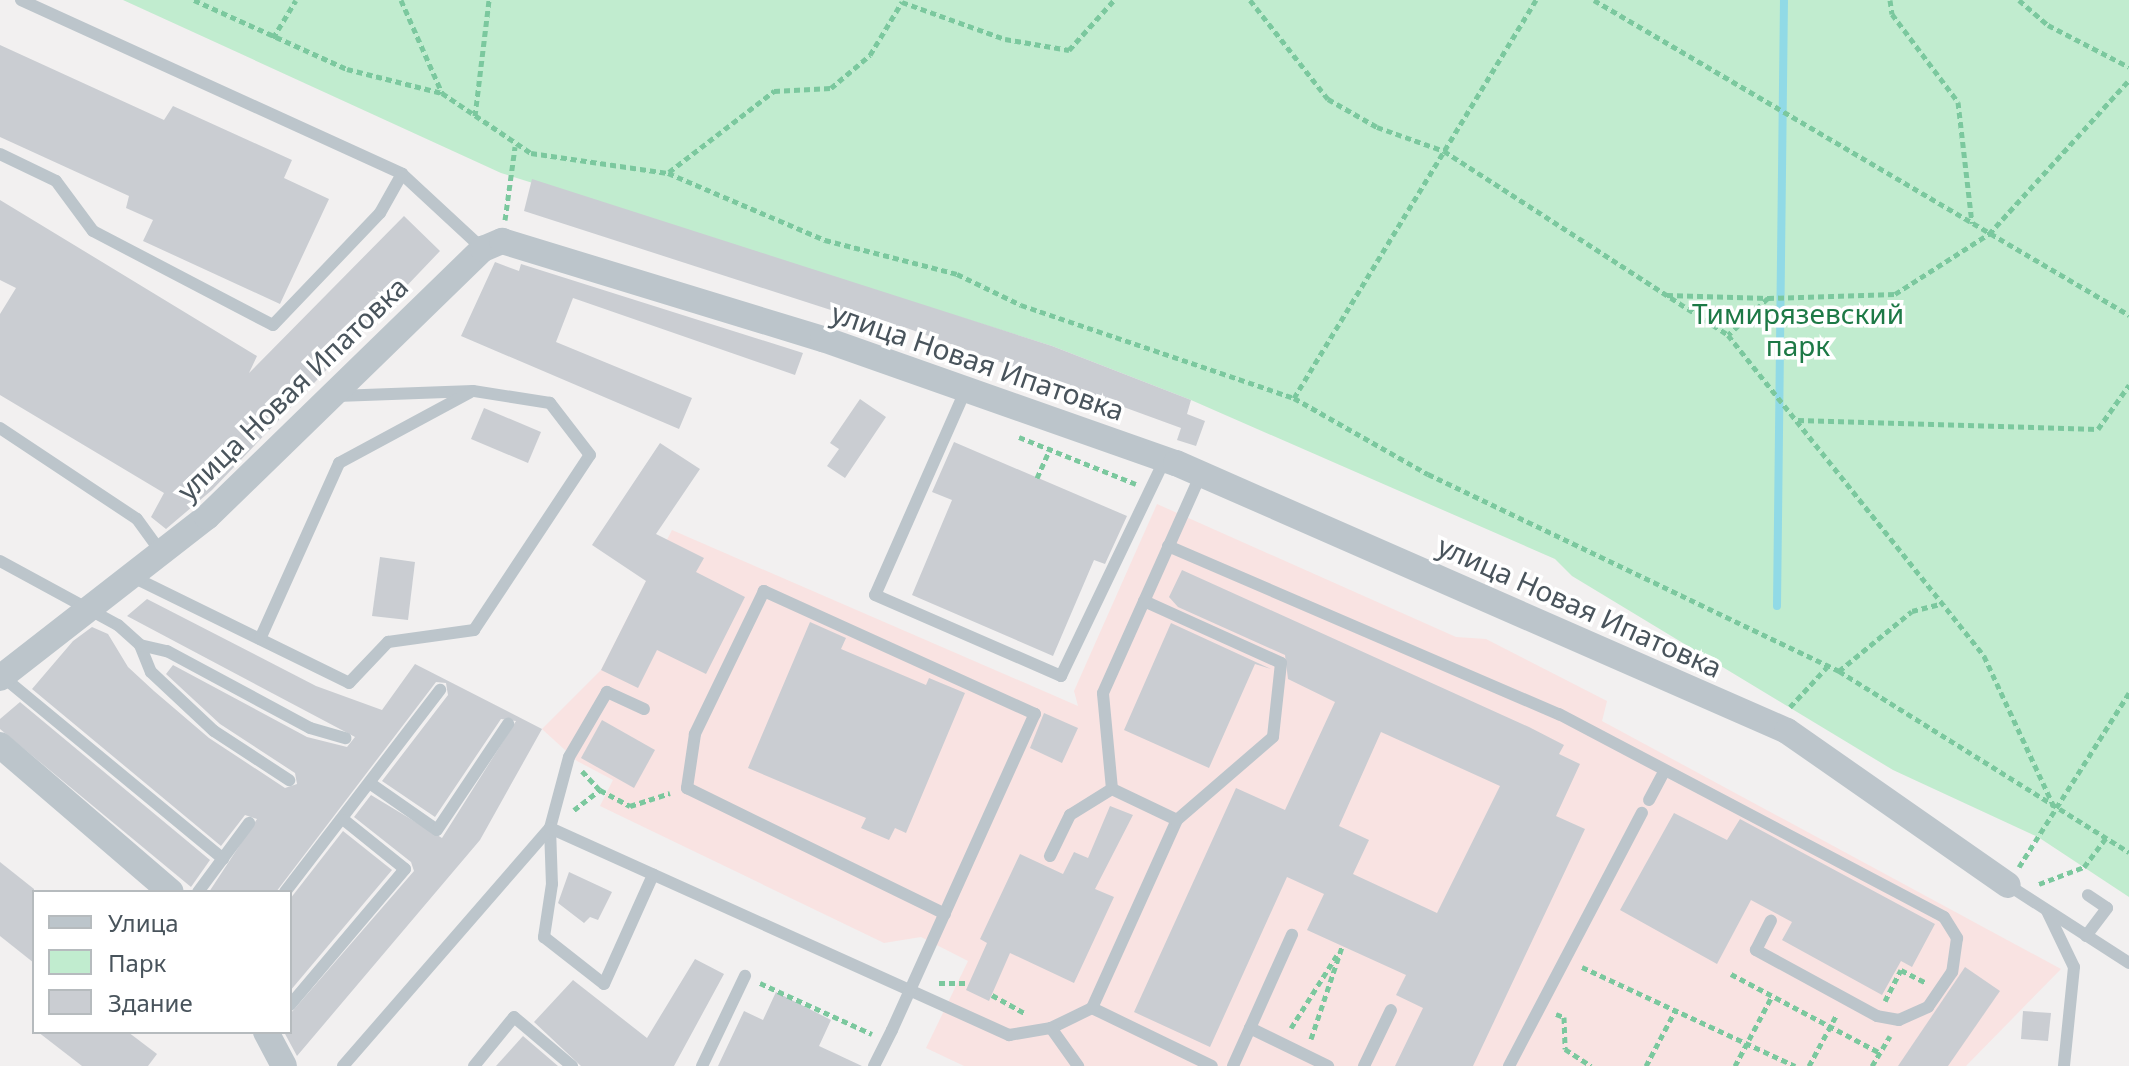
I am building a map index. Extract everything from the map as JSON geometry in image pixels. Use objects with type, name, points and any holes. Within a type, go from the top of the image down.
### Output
[{"type":"street","name":"улица Новая Ипатовка","points":[[1,677],[161,552],[334,396],[493,245],[966,388],[1201,474],[1787,731],[2016,890]]},
{"type":"street","points":[[0,745],[169,890]]},
{"type":"street","points":[[267,1034],[284,1066]]},
{"type":"lane","points":[[21,0],[402,174],[493,245]]},
{"type":"lane","points":[[0,154],[56,181],[93,231],[273,325],[380,213],[402,174]]},
{"type":"lane","points":[[966,388],[875,595],[1061,676],[1165,459]]},
{"type":"lane","points":[[131,576],[349,683],[388,642],[474,630],[590,455],[550,403],[473,391],[334,396]]},
{"type":"lane","points":[[260,639],[339,463],[473,391]]},
{"type":"lane","points":[[0,428],[137,519],[161,552]]},
{"type":"lane","points":[[1112,789],[1103,693],[1201,474]]},
{"type":"lane","points":[[1168,546],[1559,714],[1944,917],[1957,938],[1952,972],[1928,1007],[1899,1020],[1877,1016],[1756,950],[1771,921]]},
{"type":"lane","points":[[0,561],[91,607],[140,645],[167,651],[310,728],[346,738]]},
{"type":"lane","points":[[874,1066],[887,1041],[910,989],[945,914],[1035,714],[764,591],[695,734],[687,788],[945,914]]},
{"type":"lane","points":[[550,828],[1009,1035],[1051,1028],[1092,1008],[1177,820],[1273,737],[1281,663],[1144,601]]},
{"type":"lane","points":[[140,645],[151,672],[214,731],[289,780]]},
{"type":"lane","points":[[1,677],[223,859]]},
{"type":"lane","points":[[287,890],[344,820],[440,690]]},
{"type":"lane","points":[[644,709],[607,692],[569,757],[550,828],[552,884],[544,937],[604,984],[653,875]]},
{"type":"lane","points":[[371,784],[437,830],[508,724]]},
{"type":"lane","points":[[1649,800],[1664,772]]},
{"type":"lane","points":[[1112,789],[1177,820]]},
{"type":"lane","points":[[1050,856],[1070,815],[1112,789]]},
{"type":"lane","points":[[1509,1066],[1642,813]]},
{"type":"lane","points":[[292,1003],[405,869],[344,820]]},
{"type":"lane","points":[[200,890],[249,823]]},
{"type":"lane","points":[[343,1066],[550,828]]},
{"type":"lane","points":[[2016,890],[2129,963]]},
{"type":"lane","points":[[2086,936],[2107,908],[2088,895]]},
{"type":"lane","points":[[2047,911],[2074,967],[2064,1066]]},
{"type":"lane","points":[[1233,1066],[1292,935]]},
{"type":"lane","points":[[702,1066],[745,976]]},
{"type":"lane","points":[[1092,1008],[1212,1066]]},
{"type":"lane","points":[[1364,1066],[1391,1010]]},
{"type":"lane","points":[[474,1066],[514,1017],[572,1066]]},
{"type":"lane","points":[[1051,1028],[1078,1066]]},
{"type":"lane","points":[[1250,1028],[1328,1066]]},
{"type":"path","points":[[194,0],[347,69],[442,93],[515,147],[668,173],[825,240],[957,274],[1021,305],[1294,398],[1428,474],[1839,671],[2055,810],[2129,852]]},
{"type":"path","points":[[273,38],[296,0]]},
{"type":"path","points":[[401,0],[442,93]]},
{"type":"path","points":[[475,117],[489,0]]},
{"type":"path","points":[[668,173],[774,91],[831,88],[870,55],[902,2],[1005,39],[1069,50],[1114,0]]},
{"type":"path","points":[[1250,0],[1328,99],[1377,127],[1444,151],[1728,335],[1984,656],[2055,810]]},
{"type":"path","points":[[1294,398],[1536,0]]},
{"type":"path","points":[[1594,0],[2129,315]]},
{"type":"path","points":[[1890,0],[1892,14],[1958,102],[1972,224]]},
{"type":"path","points":[[2019,0],[2048,25],[2129,67]]},
{"type":"path","points":[[1666,295],[1768,298],[1895,294],[1989,234],[2129,80]]},
{"type":"path","points":[[493,245],[515,147]]},
{"type":"path","points":[[1728,335],[1768,298]]},
{"type":"path","points":[[1798,420],[2098,429],[2129,385]]},
{"type":"path","points":[[1037,478],[1060,424]]},
{"type":"path","points":[[1009,434],[1151,490]]},
{"type":"path","points":[[1839,671],[1912,611],[1943,603]]},
{"type":"path","points":[[1787,731],[1790,707],[1827,667]]},
{"type":"path","points":[[2016,890],[2055,810],[2129,693]]},
{"type":"path","points":[[550,828],[600,790],[630,806],[687,788]]},
{"type":"path","points":[[2016,890],[2084,867],[2107,837]]},
{"type":"path","points":[[1290,1029],[1342,947],[1311,1039]]},
{"type":"path","points":[[1566,960],[1795,1066]]},
{"type":"path","points":[[1877,1016],[1901,970],[1940,990]]},
{"type":"path","points":[[1731,974],[1880,1053]]},
{"type":"path","points":[[745,976],[887,1041]]},
{"type":"path","points":[[992,995],[1051,1028]]},
{"type":"path","points":[[1735,1066],[1772,996]]},
{"type":"path","points":[[1809,1066],[1845,1000]]},
{"type":"path","points":[[1541,1006],[1564,1017],[1565,1049],[1591,1066]]},
{"type":"path","points":[[1646,1066],[1675,1011]]},
{"type":"path","points":[[1872,1066],[1899,1020]]},
{"type":"shaded area","points":[[1157,504],[1456,637],[1486,639],[1607,701],[1602,721],[2061,969],[1966,1066],[964,1066],[926,1048],[968,961],[921,937],[884,943],[600,806],[613,780],[577,761],[542,729],[601,670],[672,530],[1078,706],[1074,691]]},
{"type":"green space","name":"Тимирязевский парк","points":[[123,0],[2129,0],[2129,897],[2038,837],[1893,770],[1572,576],[1555,559],[1191,400],[1052,346],[501,173]]},
{"type":"building","points":[[0,45],[164,120],[173,106],[292,160],[284,178],[329,199],[280,304],[143,241],[153,220],[126,208],[129,196],[0,137]]},
{"type":"building","points":[[532,179],[1052,346],[1191,400],[1187,414],[1205,421],[1196,446],[1177,440],[1181,428],[904,327],[902,333],[524,211]]},
{"type":"building","points":[[0,200],[257,356],[249,373],[404,216],[440,251],[212,490],[166,529],[151,517],[164,493],[0,395],[0,314],[16,288],[0,280]]},
{"type":"building","points":[[495,262],[519,271],[521,264],[803,353],[795,375],[573,298],[556,342],[692,398],[679,429],[461,336]]},
{"type":"building","points":[[860,399],[886,417],[845,478],[827,466],[839,449],[830,443]]},
{"type":"building","points":[[484,408],[541,432],[528,463],[471,439]]},
{"type":"building","points":[[954,442],[1127,516],[1105,564],[1094,560],[1053,656],[912,595],[952,500],[932,492]]},
{"type":"building","points":[[660,443],[700,469],[656,534],[704,558],[696,572],[745,597],[706,674],[657,650],[638,688],[601,670],[646,581],[592,545]]},
{"type":"building","points":[[380,557],[415,562],[408,620],[372,616]]},
{"type":"building","points":[[1182,570],[1529,727],[1564,745],[1559,754],[1580,764],[1556,816],[1585,829],[1473,1066],[1395,1066],[1423,1008],[1396,995],[1406,975],[1307,930],[1324,894],[1287,877],[1210,1047],[1134,1012],[1236,788],[1285,810],[1335,702],[1288,679],[1285,655],[1178,607],[1169,597]],"holes":[[[1381,732],[1500,786],[1437,913],[1353,874],[1369,840],[1339,826]]]},
{"type":"building","points":[[147,599],[316,686],[382,710],[415,664],[542,729],[480,840],[297,1056],[285,1034],[292,1034],[292,1012],[414,871],[411,862],[354,817],[371,795],[442,838],[516,721],[501,719],[435,817],[382,781],[448,695],[446,683],[436,682],[278,890],[210,890],[257,819],[245,815],[221,846],[32,689],[73,641],[92,627],[108,634],[128,667],[154,691],[209,738],[285,788],[297,784],[295,773],[220,724],[166,674],[173,665],[307,737],[347,747],[355,737],[127,616]]},
{"type":"building","points":[[810,622],[846,638],[841,649],[926,685],[929,678],[965,693],[906,833],[895,828],[889,840],[861,828],[866,818],[748,768]]},
{"type":"building","points":[[1171,623],[1271,669],[1255,664],[1209,768],[1124,730]]},
{"type":"building","points":[[20,702],[210,860],[191,887],[0,729],[0,719]]},
{"type":"building","points":[[1044,713],[1078,728],[1062,763],[1030,748]]},
{"type":"building","points":[[602,720],[655,750],[634,788],[581,758]]},
{"type":"building","points":[[1110,806],[1133,815],[1095,889],[1114,897],[1074,983],[1010,953],[989,1001],[966,990],[987,943],[980,939],[1020,854],[1063,874],[1074,852],[1088,858]]},
{"type":"building","points":[[1674,813],[1727,840],[1740,819],[1935,924],[1912,967],[1901,961],[1882,995],[1782,940],[1792,922],[1751,900],[1717,964],[1620,910]]},
{"type":"building","points":[[343,831],[392,870],[292,989],[292,896]]},
{"type":"building","points":[[0,862],[34,889],[32,961],[0,936]]},
{"type":"building","points":[[569,872],[612,892],[598,920],[590,917],[584,923],[558,903]]},
{"type":"building","points":[[695,959],[724,974],[674,1066],[581,1066],[534,1022],[573,980],[647,1038]]},
{"type":"building","points":[[1965,967],[2000,991],[1948,1066],[1898,1066]]},
{"type":"building","points":[[776,992],[831,1020],[819,1046],[862,1066],[718,1066],[744,1011],[763,1020]]},
{"type":"building","points":[[2023,1011],[2051,1013],[2048,1041],[2021,1039]]},
{"type":"building","points":[[41,1034],[131,1034],[157,1054],[148,1066],[82,1066]]},
{"type":"building","points":[[523,1036],[558,1066],[496,1066]]},
{"type":"waterway","points":[[1777,606],[1784,0]]}]
